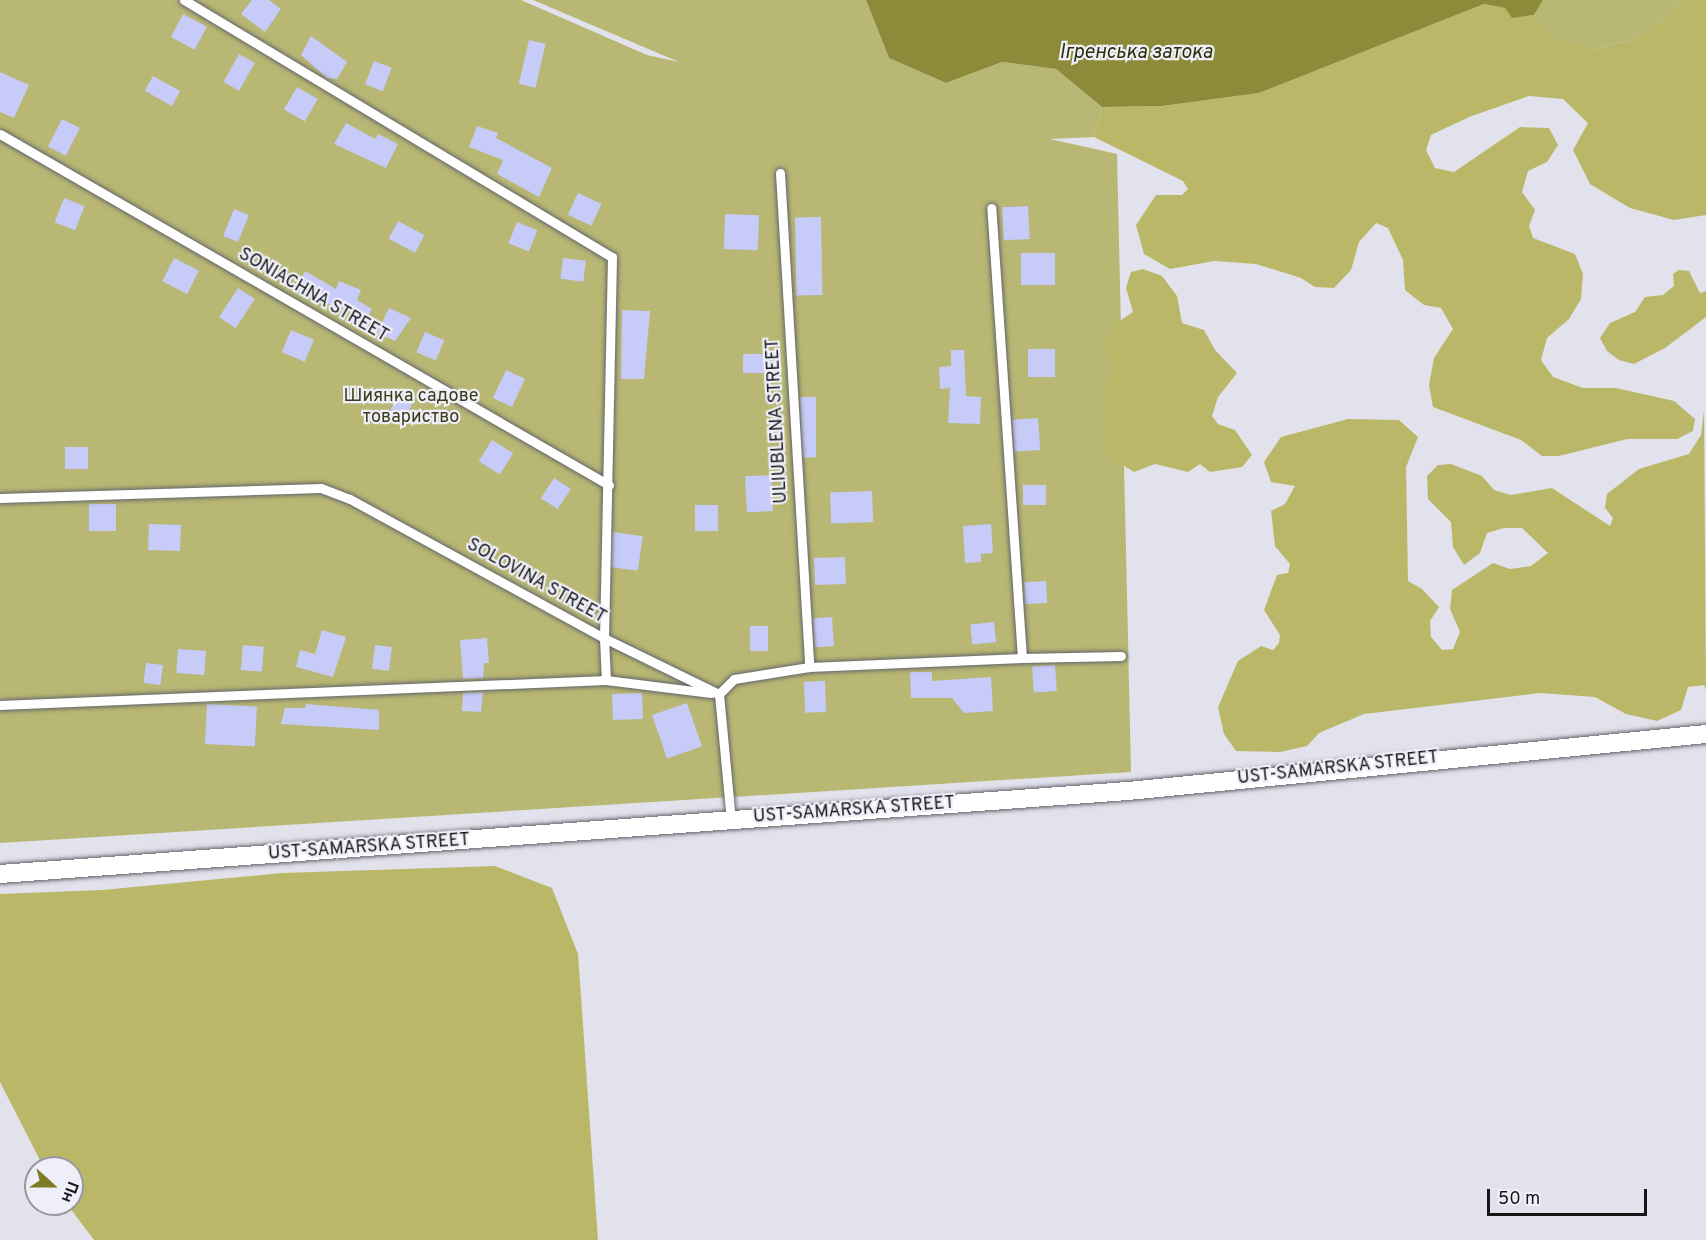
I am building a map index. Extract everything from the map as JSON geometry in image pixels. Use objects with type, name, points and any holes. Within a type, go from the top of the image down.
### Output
[{"type":"street","name":"UST-SAMARSKA STREET","points":[[0,874],[1128,791],[1706,734]]},
{"type":"lane","points":[[184,0],[612,257],[604,639],[719,694]]},
{"type":"lane","name":"SONIACHNA STREET","points":[[0,134],[609,485]]},
{"type":"lane","name":"ULIUBLENA STREET","points":[[780,173],[809,667]]},
{"type":"lane","points":[[991,208],[1022,658]]},
{"type":"lane","name":"SOLOVINA STREET","points":[[0,498],[321,488],[350,500],[604,639],[606,680]]},
{"type":"lane","points":[[719,694],[734,679],[809,667],[1121,656]]},
{"type":"lane","points":[[0,705],[606,680],[719,694]]},
{"type":"lane","points":[[719,694],[731,820]]},
{"type":"green space","name":"Шиянка садове товариство","points":[[0,0],[521,0],[647,55],[679,62],[533,0],[866,0],[889,58],[946,83],[1002,62],[1056,69],[1102,107],[1094,137],[1050,139],[1117,154],[1131,772],[0,843]]},
{"type":"green space","points":[[1543,0],[1682,0],[1661,22],[1629,41],[1594,49],[1559,44],[1534,15]]},
{"type":"shaded area","points":[[1682,0],[1706,0],[1706,215],[1674,220],[1630,208],[1590,184],[1573,150],[1588,123],[1563,99],[1529,96],[1469,117],[1431,135],[1426,150],[1435,168],[1454,172],[1520,127],[1549,128],[1558,145],[1547,162],[1528,171],[1522,192],[1535,210],[1529,226],[1533,238],[1575,254],[1583,274],[1581,299],[1569,319],[1547,338],[1541,360],[1553,377],[1583,388],[1616,388],[1674,401],[1695,419],[1693,431],[1677,439],[1627,439],[1559,456],[1542,456],[1521,440],[1433,407],[1429,385],[1434,358],[1453,329],[1441,308],[1424,305],[1405,290],[1403,260],[1388,228],[1376,223],[1359,242],[1351,270],[1334,288],[1315,287],[1301,278],[1256,264],[1214,261],[1170,269],[1144,254],[1136,225],[1156,195],[1182,195],[1188,189],[1183,181],[1094,137],[1102,107],[1162,106],[1259,93],[1484,4],[1505,8],[1513,17],[1534,15],[1554,38],[1594,49],[1629,41],[1661,22]]},
{"type":"shaded area","points":[[1143,269],[1162,276],[1177,296],[1182,323],[1204,330],[1215,350],[1237,373],[1218,397],[1212,416],[1218,424],[1235,430],[1252,455],[1242,467],[1210,472],[1200,464],[1188,472],[1155,464],[1134,472],[1105,454],[1105,389],[1112,363],[1104,344],[1112,326],[1133,312],[1126,288],[1131,272]]},
{"type":"shaded area","points":[[1679,270],[1689,271],[1700,293],[1706,291],[1706,317],[1665,348],[1634,364],[1619,360],[1607,351],[1600,338],[1610,323],[1635,312],[1645,297],[1663,295],[1674,286],[1673,274]]},
{"type":"shaded area","points":[[1704,410],[1706,690],[1704,685],[1688,687],[1681,710],[1657,721],[1626,714],[1595,697],[1540,693],[1364,714],[1319,733],[1307,746],[1280,752],[1236,751],[1224,734],[1218,707],[1238,661],[1261,646],[1273,650],[1279,643],[1280,635],[1264,610],[1277,575],[1288,573],[1290,564],[1275,546],[1271,511],[1285,504],[1295,486],[1271,482],[1264,462],[1281,437],[1348,419],[1399,420],[1418,437],[1406,467],[1408,581],[1422,589],[1439,607],[1430,621],[1431,637],[1442,650],[1453,649],[1460,632],[1450,609],[1452,590],[1493,563],[1510,569],[1531,566],[1548,553],[1522,528],[1504,528],[1487,533],[1480,553],[1464,565],[1453,547],[1451,522],[1428,499],[1427,476],[1438,465],[1451,464],[1482,476],[1494,490],[1511,495],[1552,488],[1610,526],[1613,518],[1605,508],[1607,494],[1639,469],[1689,454],[1701,435]]},
{"type":"shaded area","points":[[495,866],[552,888],[578,954],[598,1240],[94,1240],[76,1216],[84,1216],[84,1156],[38,1156],[0,1082],[0,894],[102,890],[282,873]]},
{"type":"water","name":"Ігренська затока","points":[[866,0],[1543,0],[1534,15],[1512,18],[1505,8],[1484,4],[1259,93],[1162,106],[1102,107],[1056,69],[1002,62],[946,83],[889,58]]},
{"type":"building","points":[[252,0],[269,0],[281,9],[265,32],[241,14]]},
{"type":"building","points":[[183,14],[207,27],[195,50],[171,37]]},
{"type":"building","points":[[311,36],[347,62],[337,79],[327,78],[301,55]]},
{"type":"building","points":[[529,40],[546,44],[535,88],[519,84]]},
{"type":"building","points":[[239,54],[255,63],[239,91],[223,82]]},
{"type":"building","points":[[374,61],[392,68],[383,91],[365,84]]},
{"type":"building","points":[[0,72],[29,85],[14,118],[0,112]]},
{"type":"building","points":[[153,76],[180,91],[172,106],[145,91]]},
{"type":"building","points":[[297,87],[318,99],[305,122],[284,110]]},
{"type":"building","points":[[62,119],[80,128],[66,156],[48,147]]},
{"type":"building","points":[[346,123],[375,139],[378,134],[398,144],[386,168],[334,144]]},
{"type":"building","points":[[477,126],[498,133],[496,138],[552,168],[539,197],[497,174],[503,160],[469,147]]},
{"type":"building","points":[[578,193],[602,204],[591,226],[568,215]]},
{"type":"building","points":[[64,198],[85,206],[75,230],[55,222]]},
{"type":"building","points":[[1028,206],[1030,239],[1004,240],[1002,207]]},
{"type":"building","points":[[234,209],[249,215],[238,242],[223,236]]},
{"type":"building","points":[[725,214],[759,215],[758,250],[724,249]]},
{"type":"building","points":[[795,217],[821,217],[822,295],[796,295]]},
{"type":"building","points":[[398,221],[424,235],[415,253],[389,239]]},
{"type":"building","points":[[517,222],[537,230],[529,252],[508,243]]},
{"type":"building","points":[[1021,253],[1055,253],[1055,285],[1021,285]]},
{"type":"building","points":[[174,258],[199,271],[187,294],[162,281]]},
{"type":"building","points":[[563,258],[586,261],[583,282],[560,279]]},
{"type":"building","points":[[305,271],[336,289],[339,281],[361,290],[357,300],[372,309],[367,318],[294,291]]},
{"type":"building","points":[[238,288],[255,299],[236,328],[219,317]]},
{"type":"building","points":[[389,308],[411,318],[395,341],[377,333]]},
{"type":"building","points":[[622,310],[650,311],[644,379],[621,379]]},
{"type":"building","points":[[291,330],[314,340],[305,362],[282,352]]},
{"type":"building","points":[[425,332],[444,340],[436,360],[416,352]]},
{"type":"building","points":[[1028,349],[1055,349],[1055,377],[1028,377]]},
{"type":"building","points":[[951,350],[964,350],[966,396],[981,397],[980,424],[948,423],[950,388],[940,389],[939,367],[951,366]]},
{"type":"building","points":[[743,354],[770,354],[770,373],[743,373]]},
{"type":"building","points":[[506,370],[525,379],[512,407],[493,398]]},
{"type":"building","points":[[400,389],[416,396],[404,422],[388,415]]},
{"type":"building","points":[[800,397],[816,397],[816,457],[803,458]]},
{"type":"building","points":[[1038,418],[1040,450],[1014,452],[1012,420]]},
{"type":"building","points":[[492,440],[513,453],[500,474],[479,461]]},
{"type":"building","points":[[65,447],[88,447],[88,469],[65,469]]},
{"type":"building","points":[[771,475],[773,511],[747,512],[745,476]]},
{"type":"building","points":[[554,478],[571,489],[558,509],[541,498]]},
{"type":"building","points":[[1023,485],[1046,485],[1046,505],[1023,505]]},
{"type":"building","points":[[872,491],[873,522],[831,523],[830,492]]},
{"type":"building","points":[[89,504],[116,504],[116,531],[89,531]]},
{"type":"building","points":[[695,505],[718,505],[718,531],[695,531]]},
{"type":"building","points":[[149,524],[181,525],[180,551],[148,550]]},
{"type":"building","points":[[991,524],[993,553],[981,554],[981,562],[965,563],[963,526]]},
{"type":"building","points":[[613,532],[643,536],[638,571],[608,567]]},
{"type":"building","points":[[845,557],[846,584],[815,585],[814,558]]},
{"type":"building","points":[[1046,581],[1047,603],[1025,604],[1024,582]]},
{"type":"building","points":[[832,617],[834,646],[815,647],[813,618]]},
{"type":"building","points":[[994,622],[996,642],[972,644],[970,625]]},
{"type":"building","points":[[750,626],[768,626],[768,651],[750,651]]},
{"type":"building","points":[[322,630],[346,637],[333,677],[296,667],[300,650],[315,654]]},
{"type":"building","points":[[487,638],[489,663],[484,663],[483,678],[463,679],[460,640]]},
{"type":"building","points":[[243,645],[264,647],[262,672],[241,670]]},
{"type":"building","points":[[375,645],[392,647],[389,671],[372,669]]},
{"type":"building","points":[[178,649],[206,651],[204,675],[176,673]]},
{"type":"building","points":[[146,663],[163,665],[160,685],[144,683]]},
{"type":"building","points":[[1055,665],[1057,691],[1034,693],[1032,667]]},
{"type":"building","points":[[910,672],[932,672],[932,681],[991,677],[993,711],[964,713],[952,698],[911,698]]},
{"type":"building","points":[[825,681],[826,712],[805,713],[804,682]]},
{"type":"building","points":[[483,692],[481,712],[462,711],[463,693]]},
{"type":"building","points":[[642,693],[643,719],[613,720],[612,694]]},
{"type":"building","points":[[687,703],[702,746],[667,759],[652,715]]},
{"type":"building","points":[[207,704],[257,707],[255,747],[205,744]]},
{"type":"building","points":[[306,704],[379,710],[379,730],[281,724],[285,708],[305,708]]}]
